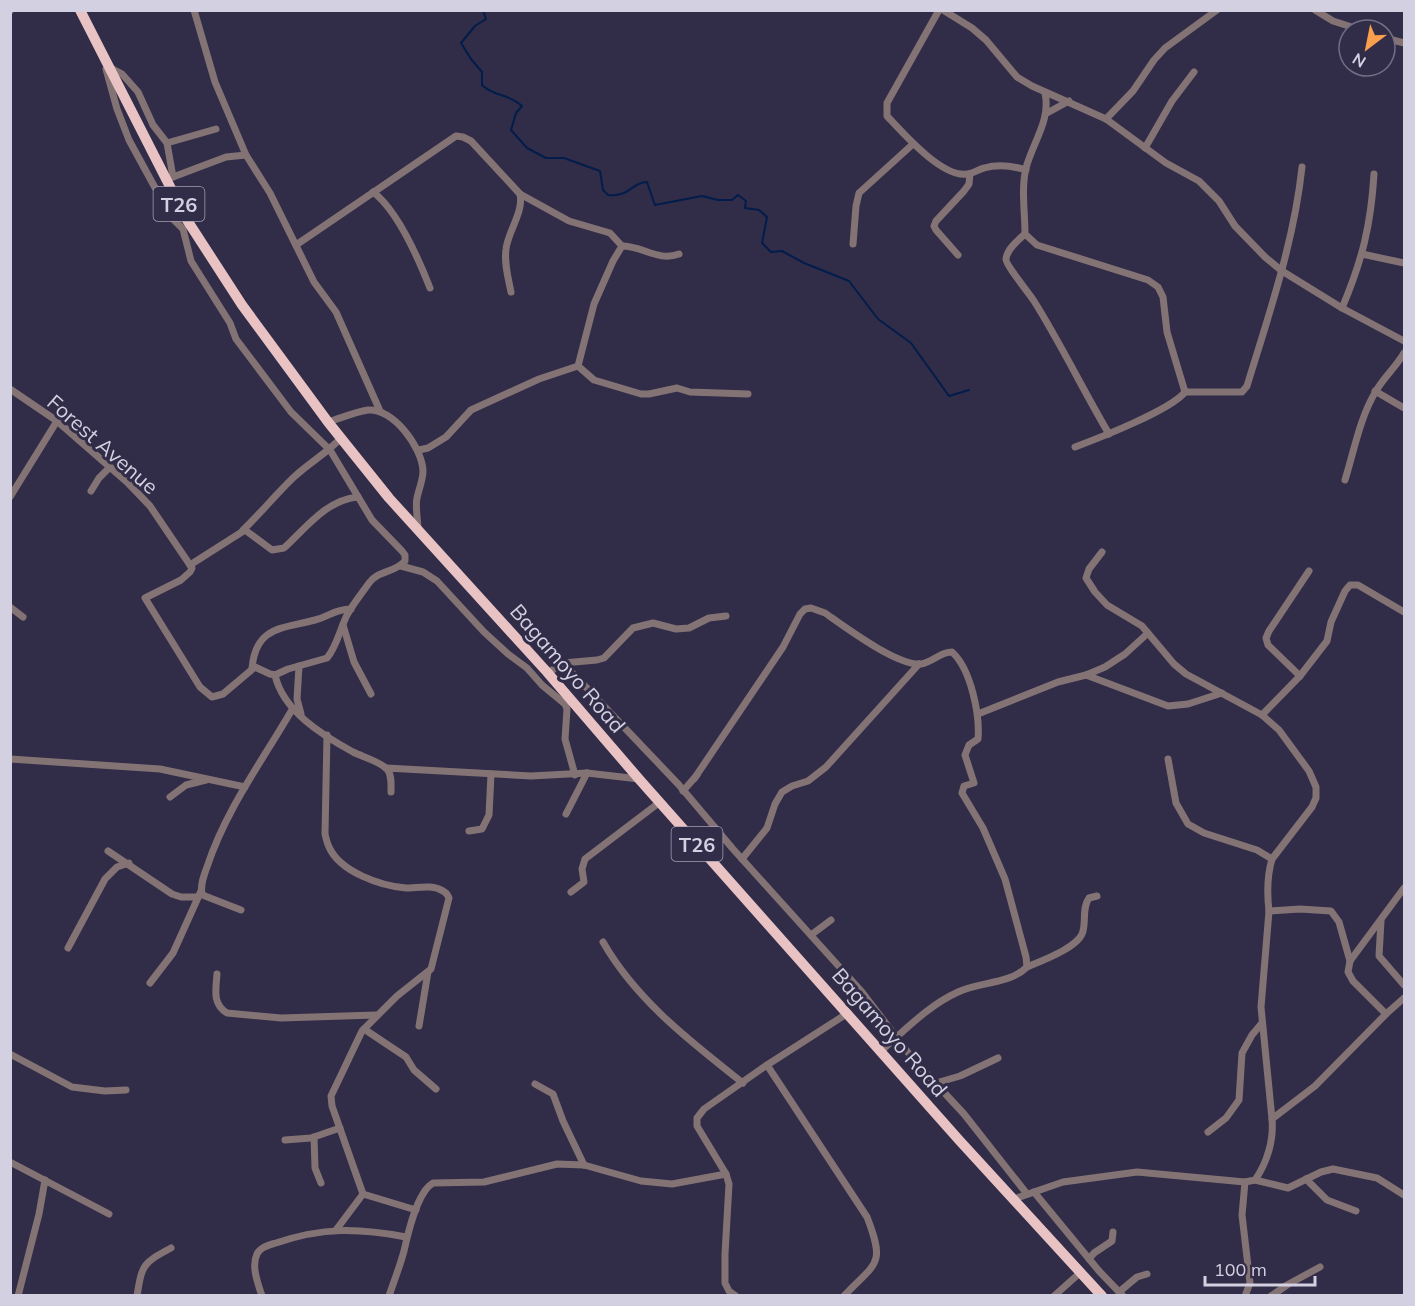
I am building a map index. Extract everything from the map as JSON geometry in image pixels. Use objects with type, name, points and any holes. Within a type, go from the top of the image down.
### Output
[{"type":"highway","name":"Bagamoyo Road","points":[[80,10],[169,178],[187,219],[242,304],[328,422],[389,498],[548,673],[959,1140],[1102,1296]]},
{"type":"street","points":[[194,10],[215,82],[246,155],[270,193],[314,282],[336,312],[380,411],[399,426],[419,450],[423,472],[417,499],[418,530]]},
{"type":"street","points":[[1026,170],[1010,166],[995,166],[969,174],[961,174],[940,165],[913,144],[887,116],[887,103],[941,10],[972,28],[986,40],[1017,77],[1045,93],[1069,101],[1106,119],[1166,163],[1210,189],[1235,226],[1281,271],[1342,308],[1404,341]]},
{"type":"street","points":[[1106,119],[1133,92],[1154,60],[1165,48],[1216,10]]},
{"type":"street","points":[[1316,10],[1337,22]]},
{"type":"street","points":[[103,55],[117,110],[129,141],[171,217],[183,229],[191,261],[230,323],[240,345],[291,412],[330,450],[372,520],[405,555],[405,561],[401,566],[374,577],[351,609],[335,646],[327,658],[275,675],[258,667],[252,668],[223,694],[217,697],[206,694],[146,601],[146,596],[187,576],[192,568],[190,565],[242,531],[294,477],[330,450],[341,438]]},
{"type":"street","points":[[109,67],[122,74],[138,92],[153,125],[167,143],[169,178],[226,157],[246,155]]},
{"type":"street","points":[[1145,148],[1172,101],[1194,72]]},
{"type":"street","points":[[1045,93],[1047,113],[1026,170],[1025,234],[1037,245],[1148,280],[1158,287],[1163,297],[1167,332],[1185,392]]},
{"type":"street","points":[[1047,113],[1069,101]]},
{"type":"street","points":[[167,143],[216,129]]},
{"type":"street","points":[[296,245],[456,136],[471,141],[520,194],[569,221],[610,233],[622,246],[660,257],[679,254]]},
{"type":"street","points":[[853,244],[859,193],[913,144]]},
{"type":"street","points":[[1075,447],[1109,434],[1174,402],[1185,392],[1242,392],[1245,389],[1294,223],[1302,167]]},
{"type":"street","points":[[958,255],[934,226],[969,184],[969,174]]},
{"type":"street","points":[[1342,308],[1362,254],[1372,205],[1374,174]]},
{"type":"street","points":[[373,192],[387,207],[412,246],[430,288]]},
{"type":"street","points":[[511,292],[505,262],[506,248],[520,207],[520,194]]},
{"type":"street","points":[[1025,234],[1011,248],[1006,258],[1007,266],[1022,282],[1056,336],[1109,434]]},
{"type":"street","points":[[578,366],[594,304],[622,246]]},
{"type":"street","points":[[1362,254],[1404,264]]},
{"type":"street","points":[[1345,480],[1375,391],[1404,353]]},
{"type":"street","points":[[578,366],[594,380],[641,394],[676,388],[698,393],[748,394]]},
{"type":"street","points":[[419,450],[428,448],[446,437],[471,410],[550,374],[578,366]]},
{"type":"street","name":"Forest Avenue","points":[[10,389],[57,421],[110,467],[150,506],[190,565]]},
{"type":"street","points":[[1375,391],[1404,408]]},
{"type":"street","points":[[328,422],[368,410],[380,411]]},
{"type":"street","points":[[10,497],[57,421]]},
{"type":"street","points":[[91,491],[110,467]]},
{"type":"street","points":[[242,531],[248,530],[272,550],[284,548],[300,530],[326,509],[344,498],[358,496]]},
{"type":"street","points":[[1102,552],[1089,569],[1086,578],[1095,592],[1107,605],[1142,626],[1174,664],[1186,674],[1262,715],[1279,730],[1294,749],[1309,771],[1316,787],[1316,798],[1312,807],[1272,859],[1269,870],[1269,911],[1261,988],[1262,1023],[1273,1132],[1264,1163],[1255,1180]]},
{"type":"street","points":[[401,566],[423,572],[437,581],[490,638],[527,668],[537,680],[565,704],[567,709],[565,739],[575,774]]},
{"type":"street","points":[[1300,676],[1268,645],[1266,638],[1310,571]]},
{"type":"street","points":[[1262,715],[1300,676],[1327,641],[1331,622],[1350,585],[1358,585],[1404,612]]},
{"type":"street","points":[[10,607],[23,618]]},
{"type":"street","points":[[252,668],[254,652],[264,636],[279,629],[322,618],[337,610],[351,609]]},
{"type":"street","points":[[694,778],[783,647],[800,614],[805,609],[818,610],[906,663],[919,664],[942,653],[952,652],[965,673],[978,714],[978,739],[969,745],[965,755],[974,783],[964,786],[962,793],[983,828],[1005,879],[1027,967]]},
{"type":"street","points":[[548,673],[563,663],[604,658],[633,628],[653,623],[676,629],[689,628],[709,618],[726,616]]},
{"type":"street","points":[[343,625],[352,656],[371,694]]},
{"type":"street","points":[[978,714],[1058,682],[1086,675],[1105,667],[1125,654],[1148,633]]},
{"type":"street","points":[[563,663],[683,791],[862,992],[913,1059],[1121,1294],[1137,1277],[1147,1274]]},
{"type":"street","points":[[742,859],[768,828],[775,804],[783,792],[792,786],[808,781],[826,767],[919,664]]},
{"type":"street","points":[[299,666],[297,699],[301,716]]},
{"type":"street","points":[[275,675],[282,695],[301,716],[351,751],[386,768],[531,776],[587,774],[639,779]]},
{"type":"street","points":[[1086,675],[1168,706],[1188,704],[1222,693]]},
{"type":"street","points":[[683,791],[736,724],[765,681]]},
{"type":"street","points":[[150,983],[172,953],[200,894],[217,839],[244,787],[293,708]]},
{"type":"street","points":[[327,735],[325,834],[328,847],[333,854],[347,867],[380,884],[406,888],[428,887],[443,891],[447,894],[449,902],[433,966],[376,1015],[364,1029],[332,1092],[332,1106],[363,1194]]},
{"type":"street","points":[[10,759],[160,769],[244,787]]},
{"type":"street","points":[[1168,759],[1176,803],[1188,824],[1204,833],[1257,850],[1272,859]]},
{"type":"street","points":[[386,768],[390,775],[391,792]]},
{"type":"street","points":[[469,831],[482,829],[488,820],[491,774]]},
{"type":"street","points":[[566,814],[587,774]]},
{"type":"street","points":[[170,797],[186,785],[208,779]]},
{"type":"street","points":[[571,892],[584,882],[582,869],[585,859],[660,802]]},
{"type":"street","points":[[108,851],[172,894],[181,897],[200,894],[241,910]]},
{"type":"street","points":[[68,948],[105,879],[117,867],[129,863]]},
{"type":"street","points":[[1350,960],[1404,888]]},
{"type":"street","points":[[880,1050],[929,1009],[956,992],[977,984],[1000,981],[1013,976],[1075,943],[1081,938],[1083,931],[1085,904],[1089,898],[1098,896]]},
{"type":"street","points":[[1269,911],[1308,909],[1331,911],[1339,922],[1350,960],[1348,972],[1353,981],[1386,1014]]},
{"type":"street","points":[[811,935],[831,920]]},
{"type":"street","points":[[1381,921],[1379,956],[1404,985]]},
{"type":"street","points":[[603,942],[627,978],[657,1011],[743,1083]]},
{"type":"street","points":[[419,1026],[428,972]]},
{"type":"street","points":[[217,974],[217,1002],[220,1009],[227,1013],[281,1018],[376,1015]]},
{"type":"street","points":[[1272,1119],[1315,1086],[1404,998]]},
{"type":"street","points":[[736,1296],[729,1291],[725,1283],[730,1194],[726,1174],[696,1121],[704,1109],[848,1013]]},
{"type":"street","points":[[1208,1132],[1226,1118],[1239,1100],[1242,1053],[1262,1023]]},
{"type":"street","points":[[364,1029],[406,1057],[414,1070],[436,1089]]},
{"type":"street","points":[[10,1054],[72,1087],[105,1091],[126,1090]]},
{"type":"street","points":[[936,1083],[960,1076],[998,1059]]},
{"type":"street","points":[[767,1065],[867,1217],[875,1238],[876,1262],[872,1269],[844,1296]]},
{"type":"street","points":[[535,1084],[553,1095],[584,1166]]},
{"type":"street","points":[[285,1140],[314,1137],[340,1128]]},
{"type":"street","points":[[314,1137],[315,1168],[321,1183]]},
{"type":"street","points":[[10,1162],[109,1214]]},
{"type":"street","points":[[389,1296],[405,1249],[406,1238],[427,1187],[433,1183],[484,1182],[557,1164],[584,1166],[640,1181],[672,1184],[726,1174]]},
{"type":"street","points":[[1014,1199],[1063,1182],[1137,1172],[1245,1182],[1255,1180],[1288,1188],[1333,1169],[1377,1178],[1404,1195]]},
{"type":"street","points":[[1306,1179],[1326,1200],[1356,1211]]},
{"type":"street","points":[[18,1296],[39,1214],[45,1180]]},
{"type":"street","points":[[1245,1182],[1242,1215],[1250,1283],[1248,1295]]},
{"type":"street","points":[[363,1194],[417,1210]]},
{"type":"street","points":[[336,1230],[363,1194]]},
{"type":"street","points":[[262,1296],[257,1281],[255,1259],[258,1251],[263,1247],[290,1238],[336,1230],[365,1231],[406,1238]]},
{"type":"street","points":[[1089,1259],[1112,1241],[1113,1233]]},
{"type":"street","points":[[137,1296],[141,1271],[150,1259],[171,1248]]},
{"type":"street","points":[[1271,1296],[1320,1267]]},
{"type":"street","points":[[1054,1296],[1081,1272]]},
{"type":"waterway","points":[[483,10],[486,19],[475,26],[461,43],[482,72],[482,85],[491,92],[512,99],[522,106],[516,113],[511,130],[527,148],[546,158],[564,158],[600,171],[603,190],[608,195],[621,194],[647,182],[655,205],[702,196],[718,200],[732,200],[738,195],[746,201],[745,208],[759,210],[767,217],[762,243],[771,252],[782,251],[804,263],[849,281],[878,319],[911,343],[949,396],[969,390]]}]
